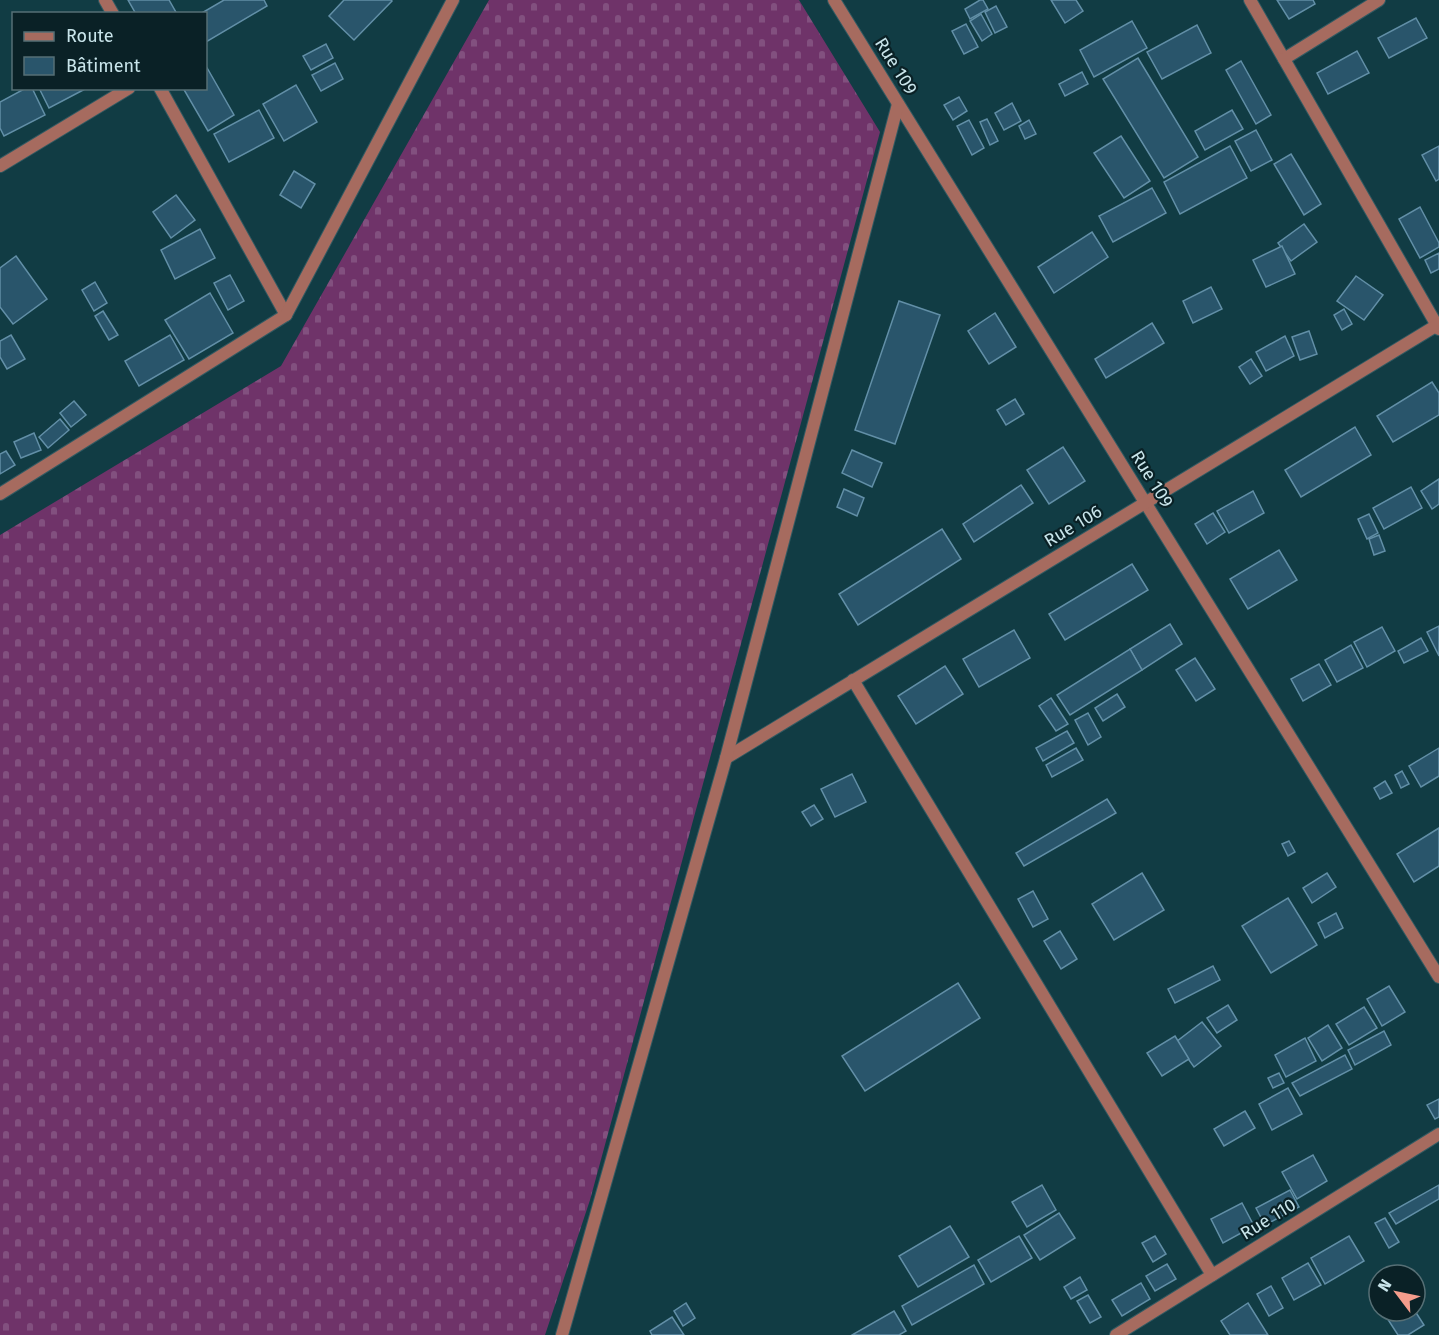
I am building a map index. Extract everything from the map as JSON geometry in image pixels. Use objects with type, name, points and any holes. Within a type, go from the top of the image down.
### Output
[{"type":"street","points":[[438,0],[446,14]]},
{"type":"street","points":[[0,494],[286,315],[453,0]]},
{"type":"street","name":"Rue 109","points":[[834,0],[1439,977]]},
{"type":"street","points":[[1250,0],[1438,326]]},
{"type":"street","points":[[1284,59],[1379,0]]},
{"type":"street","points":[[0,166],[126,90]]},
{"type":"street","points":[[161,90],[286,315]]},
{"type":"street","points":[[562,1335],[726,758],[898,104]]},
{"type":"street","name":"Rue 106","points":[[726,758],[1438,326]]},
{"type":"street","points":[[853,680],[1212,1275]]},
{"type":"street","name":"Rue 110","points":[[1116,1335],[1439,1134]]},
{"type":"green space","points":[[489,0],[799,0],[880,132],[590,1200],[545,1335],[0,1335],[0,535],[281,366]]},
{"type":"building","points":[[128,0],[169,0],[176,12],[135,12]]},
{"type":"building","points":[[224,0],[264,0],[267,6],[207,41],[207,12],[203,12]]},
{"type":"building","points":[[344,0],[392,1],[354,40],[329,16]]},
{"type":"building","points":[[983,0],[988,9],[970,19],[965,9]]},
{"type":"building","points":[[1051,0],[1076,0],[1083,11],[1065,23]]},
{"type":"building","points":[[1277,0],[1313,0],[1315,4],[1289,19]]},
{"type":"building","points":[[996,6],[1007,27],[995,33],[985,12]]},
{"type":"building","points":[[981,14],[992,34],[982,41],[970,21]]},
{"type":"building","points":[[1416,18],[1427,38],[1389,58],[1378,38]]},
{"type":"building","points":[[1132,21],[1147,48],[1094,77],[1080,50]]},
{"type":"building","points":[[966,24],[978,47],[964,54],[952,31]]},
{"type":"building","points":[[1197,25],[1211,53],[1162,79],[1147,52]]},
{"type":"building","points":[[326,44],[333,58],[311,70],[303,56]]},
{"type":"building","points":[[1357,51],[1369,73],[1328,94],[1317,73]]},
{"type":"building","points":[[1138,58],[1198,157],[1164,178],[1103,79]]},
{"type":"building","points":[[1241,61],[1271,115],[1256,124],[1226,70]]},
{"type":"building","points":[[335,63],[343,79],[321,91],[312,75]]},
{"type":"building","points":[[207,68],[234,115],[208,131],[184,90],[207,90]]},
{"type":"building","points":[[1082,72],[1088,84],[1065,96],[1059,84]]},
{"type":"building","points":[[296,85],[317,122],[284,141],[263,104]]},
{"type":"building","points":[[22,90],[33,90],[45,115],[4,136],[0,128],[0,102]]},
{"type":"building","points":[[40,90],[83,90],[49,108]]},
{"type":"building","points":[[959,97],[967,111],[953,120],[944,105]]},
{"type":"building","points":[[1012,103],[1021,121],[1004,130],[995,113]]},
{"type":"building","points":[[259,110],[274,138],[229,162],[214,134]]},
{"type":"building","points":[[1232,110],[1243,129],[1205,150],[1195,131]]},
{"type":"building","points":[[987,119],[998,141],[990,145],[980,122]]},
{"type":"building","points":[[969,120],[984,148],[972,155],[957,126]]},
{"type":"building","points":[[1029,120],[1036,134],[1025,139],[1019,126]]},
{"type":"building","points":[[1256,130],[1272,160],[1251,171],[1235,141]]},
{"type":"building","points":[[1121,136],[1150,181],[1124,198],[1094,153]]},
{"type":"building","points":[[1230,146],[1247,178],[1180,214],[1164,182]]},
{"type":"building","points":[[1439,146],[1439,179],[1436,181],[1422,155]]},
{"type":"building","points":[[1291,154],[1321,204],[1304,215],[1274,164]]},
{"type":"building","points":[[294,171],[315,184],[301,208],[280,195]]},
{"type":"building","points":[[1152,188],[1166,213],[1113,242],[1099,216]]},
{"type":"building","points":[[176,195],[195,220],[171,238],[153,212]]},
{"type":"building","points":[[1420,207],[1439,247],[1420,258],[1399,219]]},
{"type":"building","points":[[1304,224],[1317,242],[1291,261],[1278,243]]},
{"type":"building","points":[[200,229],[215,258],[175,279],[161,250]]},
{"type":"building","points":[[1092,232],[1108,257],[1054,293],[1038,267]]},
{"type":"building","points":[[1282,246],[1295,274],[1266,287],[1253,260]]},
{"type":"building","points":[[1439,253],[1439,269],[1431,273],[1425,260]]},
{"type":"building","points":[[16,256],[47,299],[13,324],[0,307],[0,268]]},
{"type":"building","points":[[230,275],[244,301],[228,310],[214,283]]},
{"type":"building","points":[[1356,276],[1383,295],[1364,320],[1337,301]]},
{"type":"building","points":[[95,282],[107,303],[94,311],[82,290]]},
{"type":"building","points":[[1211,287],[1222,309],[1193,323],[1183,301]]},
{"type":"building","points":[[210,293],[233,333],[189,359],[165,320]]},
{"type":"building","points":[[899,301],[940,315],[895,444],[855,430]]},
{"type":"building","points":[[1344,309],[1352,324],[1342,330],[1334,315]]},
{"type":"building","points":[[103,311],[118,335],[109,340],[95,316]]},
{"type":"building","points":[[995,313],[1016,347],[989,364],[968,331]]},
{"type":"building","points":[[1152,323],[1164,343],[1106,378],[1095,359]]},
{"type":"building","points":[[1309,331],[1317,354],[1300,360],[1292,337]]},
{"type":"building","points":[[11,335],[25,359],[7,369],[0,357],[0,341]]},
{"type":"building","points":[[170,335],[184,360],[139,386],[125,361]]},
{"type":"building","points":[[1285,336],[1294,356],[1266,371],[1256,352]]},
{"type":"building","points":[[1251,359],[1262,376],[1250,384],[1239,367]]},
{"type":"building","points":[[1432,382],[1439,393],[1439,415],[1393,442],[1377,416]]},
{"type":"building","points":[[1015,399],[1024,414],[1006,425],[997,410]]},
{"type":"building","points":[[74,401],[86,415],[71,427],[60,413]]},
{"type":"building","points":[[60,419],[69,430],[48,448],[39,437]]},
{"type":"building","points":[[1355,427],[1371,455],[1301,497],[1285,470]]},
{"type":"building","points":[[34,433],[41,450],[21,458],[14,442]]},
{"type":"building","points":[[1063,447],[1085,481],[1049,504],[1027,470]]},
{"type":"building","points":[[852,450],[882,463],[872,487],[842,473]]},
{"type":"building","points":[[6,451],[15,465],[0,474],[0,454]]},
{"type":"building","points":[[1439,479],[1439,504],[1432,509],[1421,491]]},
{"type":"building","points":[[1021,485],[1033,503],[974,542],[963,524]]},
{"type":"building","points":[[1411,487],[1422,508],[1384,529],[1373,508]]},
{"type":"building","points":[[844,489],[864,498],[857,516],[837,507]]},
{"type":"building","points":[[1253,491],[1264,513],[1229,533],[1217,511]]},
{"type":"building","points":[[1213,513],[1225,532],[1207,544],[1195,524]]},
{"type":"building","points":[[1369,514],[1378,533],[1367,539],[1358,519]]},
{"type":"building","points":[[942,529],[961,559],[858,625],[839,594]]},
{"type":"building","points":[[1379,535],[1385,551],[1374,555],[1369,539]]},
{"type":"building","points":[[1279,550],[1297,580],[1248,609],[1230,579]]},
{"type":"building","points":[[1132,564],[1148,590],[1065,640],[1049,614]]},
{"type":"building","points":[[1170,624],[1182,644],[1142,670],[1130,649]]},
{"type":"building","points":[[1439,626],[1439,656],[1427,632]]},
{"type":"building","points":[[1382,627],[1395,651],[1367,667],[1354,642]]},
{"type":"building","points":[[1014,630],[1030,658],[979,687],[963,659]]},
{"type":"building","points":[[1421,638],[1428,651],[1404,663],[1398,651]]},
{"type":"building","points":[[1351,645],[1363,668],[1337,682],[1325,660]]},
{"type":"building","points":[[1130,649],[1142,670],[1070,715],[1057,695]]},
{"type":"building","points":[[1195,658],[1215,689],[1196,701],[1176,670]]},
{"type":"building","points":[[1319,664],[1331,685],[1303,701],[1291,679]]},
{"type":"building","points":[[945,666],[963,694],[916,724],[898,696]]},
{"type":"building","points":[[1117,694],[1125,707],[1103,721],[1095,708]]},
{"type":"building","points":[[1051,698],[1068,724],[1056,731],[1039,706]]},
{"type":"building","points":[[1088,713],[1101,737],[1088,745],[1075,720]]},
{"type":"building","points":[[1067,731],[1074,743],[1043,761],[1036,748]]},
{"type":"building","points":[[1076,748],[1083,760],[1052,777],[1046,765]]},
{"type":"building","points":[[1439,748],[1439,776],[1421,787],[1409,766]]},
{"type":"building","points":[[1402,771],[1409,784],[1401,788],[1395,775]]},
{"type":"building","points":[[852,774],[866,802],[835,817],[821,789]]},
{"type":"building","points":[[1385,781],[1392,793],[1380,799],[1374,788]]},
{"type":"building","points":[[1107,799],[1116,813],[1024,866],[1016,853]]},
{"type":"building","points":[[814,805],[823,819],[811,826],[802,812]]},
{"type":"building","points":[[1439,828],[1439,866],[1414,882],[1397,854]]},
{"type":"building","points":[[1289,841],[1295,852],[1288,856],[1282,844]]},
{"type":"building","points":[[1142,873],[1164,910],[1114,940],[1092,904]]},
{"type":"building","points":[[1327,873],[1336,887],[1312,903],[1303,888]]},
{"type":"building","points":[[1033,891],[1048,919],[1033,927],[1018,899]]},
{"type":"building","points":[[1288,898],[1317,945],[1271,973],[1242,926]]},
{"type":"building","points":[[1336,913],[1343,928],[1325,938],[1318,923]]},
{"type":"building","points":[[1060,931],[1077,959],[1061,969],[1044,941]]},
{"type":"building","points":[[1213,966],[1220,980],[1175,1003],[1168,989]]},
{"type":"building","points":[[958,983],[980,1018],[865,1091],[842,1056]]},
{"type":"building","points":[[1389,986],[1405,1012],[1382,1026],[1367,999]]},
{"type":"building","points":[[1228,1005],[1237,1020],[1217,1033],[1207,1018]]},
{"type":"building","points":[[1364,1007],[1377,1028],[1349,1045],[1336,1024]]},
{"type":"building","points":[[1202,1022],[1221,1046],[1194,1067],[1176,1042]]},
{"type":"building","points":[[1328,1025],[1342,1048],[1322,1061],[1308,1038]]},
{"type":"building","points":[[1384,1031],[1391,1045],[1355,1065],[1348,1050]]},
{"type":"building","points":[[1175,1036],[1189,1059],[1162,1076],[1147,1053]]},
{"type":"building","points":[[1305,1038],[1316,1061],[1286,1077],[1275,1055]]},
{"type":"building","points":[[1345,1055],[1352,1069],[1300,1096],[1292,1083]]},
{"type":"building","points":[[1279,1073],[1284,1083],[1273,1088],[1268,1078]]},
{"type":"building","points":[[1288,1088],[1302,1114],[1272,1130],[1259,1104]]},
{"type":"building","points":[[1439,1099],[1439,1117],[1435,1119],[1427,1105]]},
{"type":"building","points":[[1245,1111],[1255,1128],[1224,1146],[1214,1129]]},
{"type":"building","points":[[1313,1155],[1327,1181],[1297,1199],[1282,1172]]},
{"type":"building","points":[[1042,1185],[1056,1210],[1027,1227],[1012,1202]]},
{"type":"building","points":[[1439,1185],[1439,1199],[1396,1224],[1389,1213]]},
{"type":"building","points":[[1290,1190],[1299,1207],[1265,1225],[1256,1208]]},
{"type":"building","points":[[1242,1203],[1254,1226],[1223,1243],[1211,1219]]},
{"type":"building","points":[[1059,1213],[1075,1238],[1040,1260],[1024,1235]]},
{"type":"building","points":[[1385,1218],[1399,1242],[1389,1248],[1375,1223]]},
{"type":"building","points":[[950,1226],[969,1257],[918,1287],[899,1256]]},
{"type":"building","points":[[1019,1236],[1032,1258],[991,1282],[978,1260]]},
{"type":"building","points":[[1155,1236],[1166,1254],[1153,1262],[1142,1243]]},
{"type":"building","points":[[1349,1236],[1364,1261],[1325,1284],[1311,1258]]},
{"type":"building","points":[[1308,1263],[1321,1285],[1294,1300],[1282,1278]]},
{"type":"building","points":[[1167,1264],[1176,1279],[1155,1291],[1146,1276]]},
{"type":"building","points":[[974,1265],[984,1284],[912,1325],[902,1306]]},
{"type":"building","points":[[1080,1277],[1087,1290],[1071,1299],[1064,1287]]},
{"type":"building","points":[[1141,1283],[1150,1299],[1122,1316],[1112,1300]]},
{"type":"building","points":[[1271,1286],[1283,1308],[1269,1316],[1257,1294]]},
{"type":"building","points":[[1088,1295],[1101,1317],[1090,1323],[1077,1301]]},
{"type":"building","points":[[686,1303],[695,1318],[683,1326],[674,1311]]},
{"type":"building","points":[[1248,1303],[1268,1335],[1230,1335],[1221,1321]]},
{"type":"building","points":[[894,1311],[906,1331],[899,1335],[852,1335]]},
{"type":"building","points":[[672,1317],[684,1335],[652,1335],[650,1331]]},
{"type":"building","points":[[1390,1323],[1423,1323],[1424,1325],[1408,1335],[1398,1335]]}]
